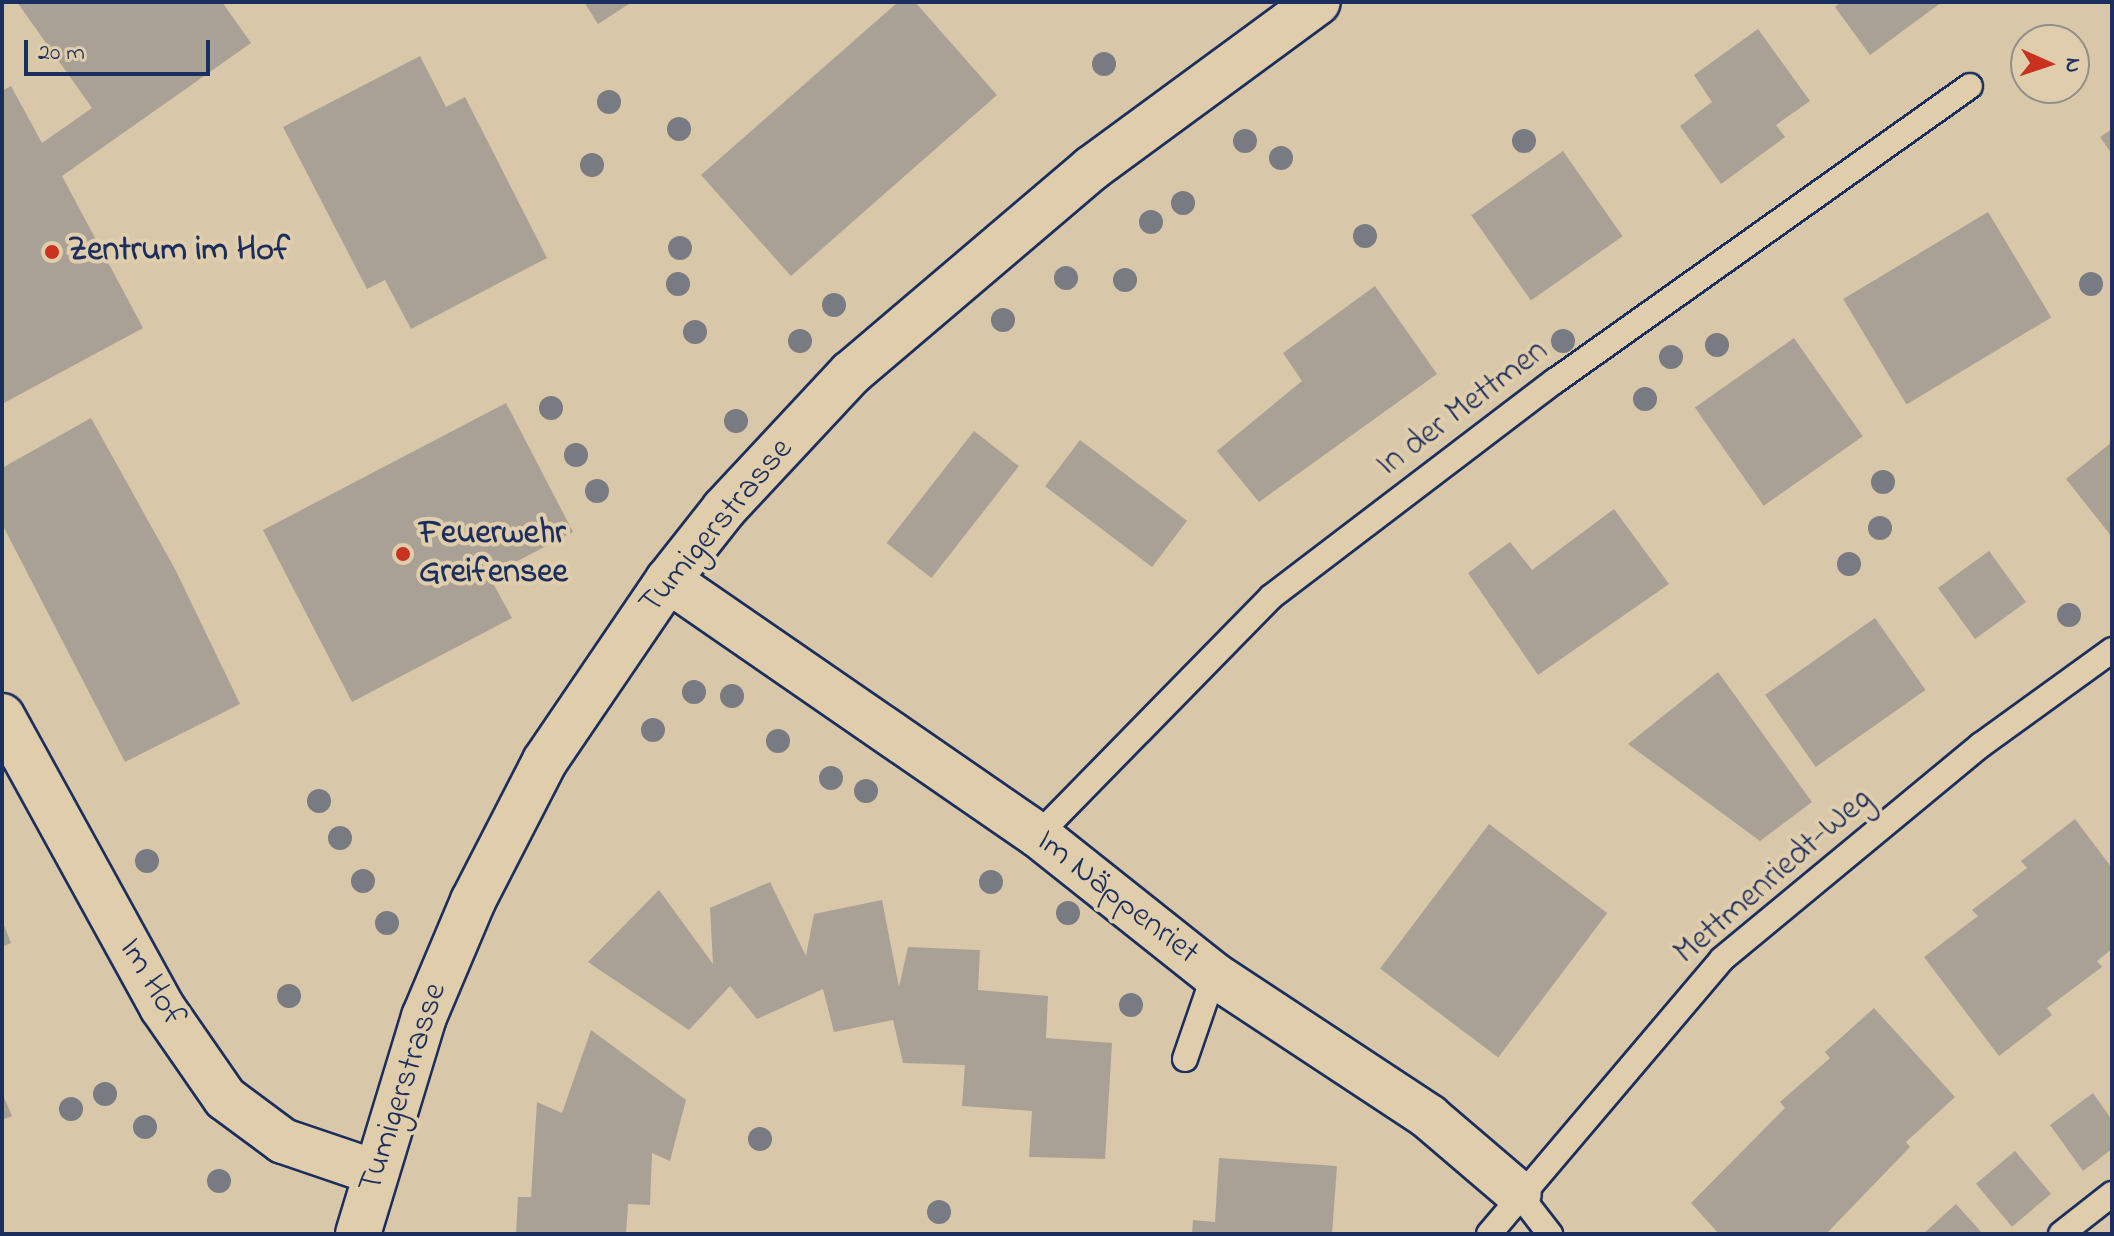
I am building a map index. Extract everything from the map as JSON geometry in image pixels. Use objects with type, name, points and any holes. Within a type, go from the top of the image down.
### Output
[{"type":"street","name":"Tumigerstrasse","points":[[358,1234],[374,1172],[424,1017],[473,901],[545,761],[668,580],[724,509],[851,373],[1092,168],[1318,2]]},
{"type":"street","name":"Im Näppenriet","points":[[668,580],[1038,835],[1214,975],[1429,1117],[1519,1194]]},
{"type":"street","name":"Im Hof","points":[[2,716],[162,1007],[225,1098],[283,1141],[374,1172]]},
{"type":"lane","name":"In der Mettmen","points":[[1038,835],[1271,597],[1555,381],[1970,86]]},
{"type":"lane","name":"Mettmenriedt-Weg","points":[[1519,1194],[1722,959],[1981,745],[2112,650]]},
{"type":"lane","points":[[1185,1059],[1214,975]]},
{"type":"lane","points":[[1489,1234],[1519,1194],[1550,1234]]},
{"type":"lane","points":[[2061,1234],[2112,1194]]},
{"type":"building","points":[[17,2],[222,2],[251,43],[62,176],[143,328],[2,404],[2,91],[11,86],[42,143],[92,108]]},
{"type":"building","points":[[584,2],[632,2],[598,24]]},
{"type":"building","points":[[898,2],[915,2],[997,95],[791,276],[701,175]]},
{"type":"building","points":[[1841,2],[1942,2],[1870,55],[1835,7]]},
{"type":"building","points":[[1758,29],[1810,101],[1776,125],[1785,137],[1721,184],[1680,126],[1712,102],[1694,75]]},
{"type":"building","points":[[420,56],[446,107],[465,97],[547,258],[411,329],[385,280],[367,289],[283,127]]},
{"type":"building","points":[[2112,129],[2112,154],[2100,137]]},
{"type":"building","points":[[1563,151],[1623,236],[1531,300],[1471,215]]},
{"type":"building","points":[[1988,212],[2051,317],[1906,404],[1843,299]]},
{"type":"building","points":[[1375,286],[1437,374],[1259,502],[1217,451],[1302,381],[1283,353]]},
{"type":"building","points":[[1794,338],[1863,436],[1764,506],[1695,407]]},
{"type":"building","name":"Feuerwehr Greifensee","points":[[506,403],[573,532],[489,576],[512,618],[352,702],[263,530]]},
{"type":"building","points":[[91,418],[176,571],[240,704],[125,762],[2,524],[2,468]]},
{"type":"building","points":[[974,431],[1019,466],[931,578],[887,543]]},
{"type":"building","points":[[1080,440],[1187,521],[1152,567],[1045,486]]},
{"type":"building","points":[[2112,442],[2112,537],[2066,479]]},
{"type":"building","points":[[1614,509],[1669,584],[1538,675],[1468,573],[1510,542],[1532,570]]},
{"type":"building","points":[[1989,551],[2026,602],[1975,639],[1938,588]]},
{"type":"building","points":[[1875,618],[1925,690],[1816,767],[1765,695]]},
{"type":"building","points":[[1718,672],[1812,802],[1760,841],[1628,744]]},
{"type":"building","points":[[2075,819],[2112,868],[2112,949],[2097,961],[2102,967],[2047,1008],[2052,1015],[1999,1056],[1924,957],[1978,916],[1972,910],[2027,868],[2021,861]]},
{"type":"building","points":[[1489,824],[1607,913],[1498,1058],[1380,969]]},
{"type":"building","points":[[770,882],[806,956],[814,914],[882,900],[899,987],[908,947],[980,950],[978,990],[1048,996],[1046,1038],[1112,1043],[1105,1159],[1029,1157],[1032,1111],[962,1106],[965,1065],[903,1063],[893,1020],[834,1032],[823,989],[757,1019],[730,986],[689,1030],[588,962],[659,890],[713,964],[710,908]]},
{"type":"building","points":[[2,920],[11,943],[2,947]]},
{"type":"building","points":[[1874,1008],[1955,1097],[1906,1142],[1910,1147],[1826,1234],[1719,1234],[1691,1203],[1785,1108],[1780,1102],[1830,1058],[1825,1052]]},
{"type":"building","points":[[591,1030],[686,1100],[670,1161],[652,1153],[650,1205],[628,1204],[626,1234],[516,1234],[518,1197],[531,1197],[537,1102],[562,1113]]},
{"type":"building","points":[[2,1093],[12,1116],[2,1120]]},
{"type":"building","points":[[2093,1093],[2112,1120],[2112,1149],[2083,1171],[2050,1125]]},
{"type":"building","points":[[2015,1151],[2051,1194],[2012,1227],[1976,1184]]},
{"type":"building","points":[[1219,1158],[1337,1166],[1332,1234],[1192,1234],[1193,1220],[1215,1222]]},
{"type":"building","points":[[1956,1204],[1983,1234],[1923,1234]]},
{"type":"place","name":"Zentrum im Hof","points":[[52,252]]},
{"type":"place","name":"Feuerwehr Greifensee","points":[[403,554]]}]
